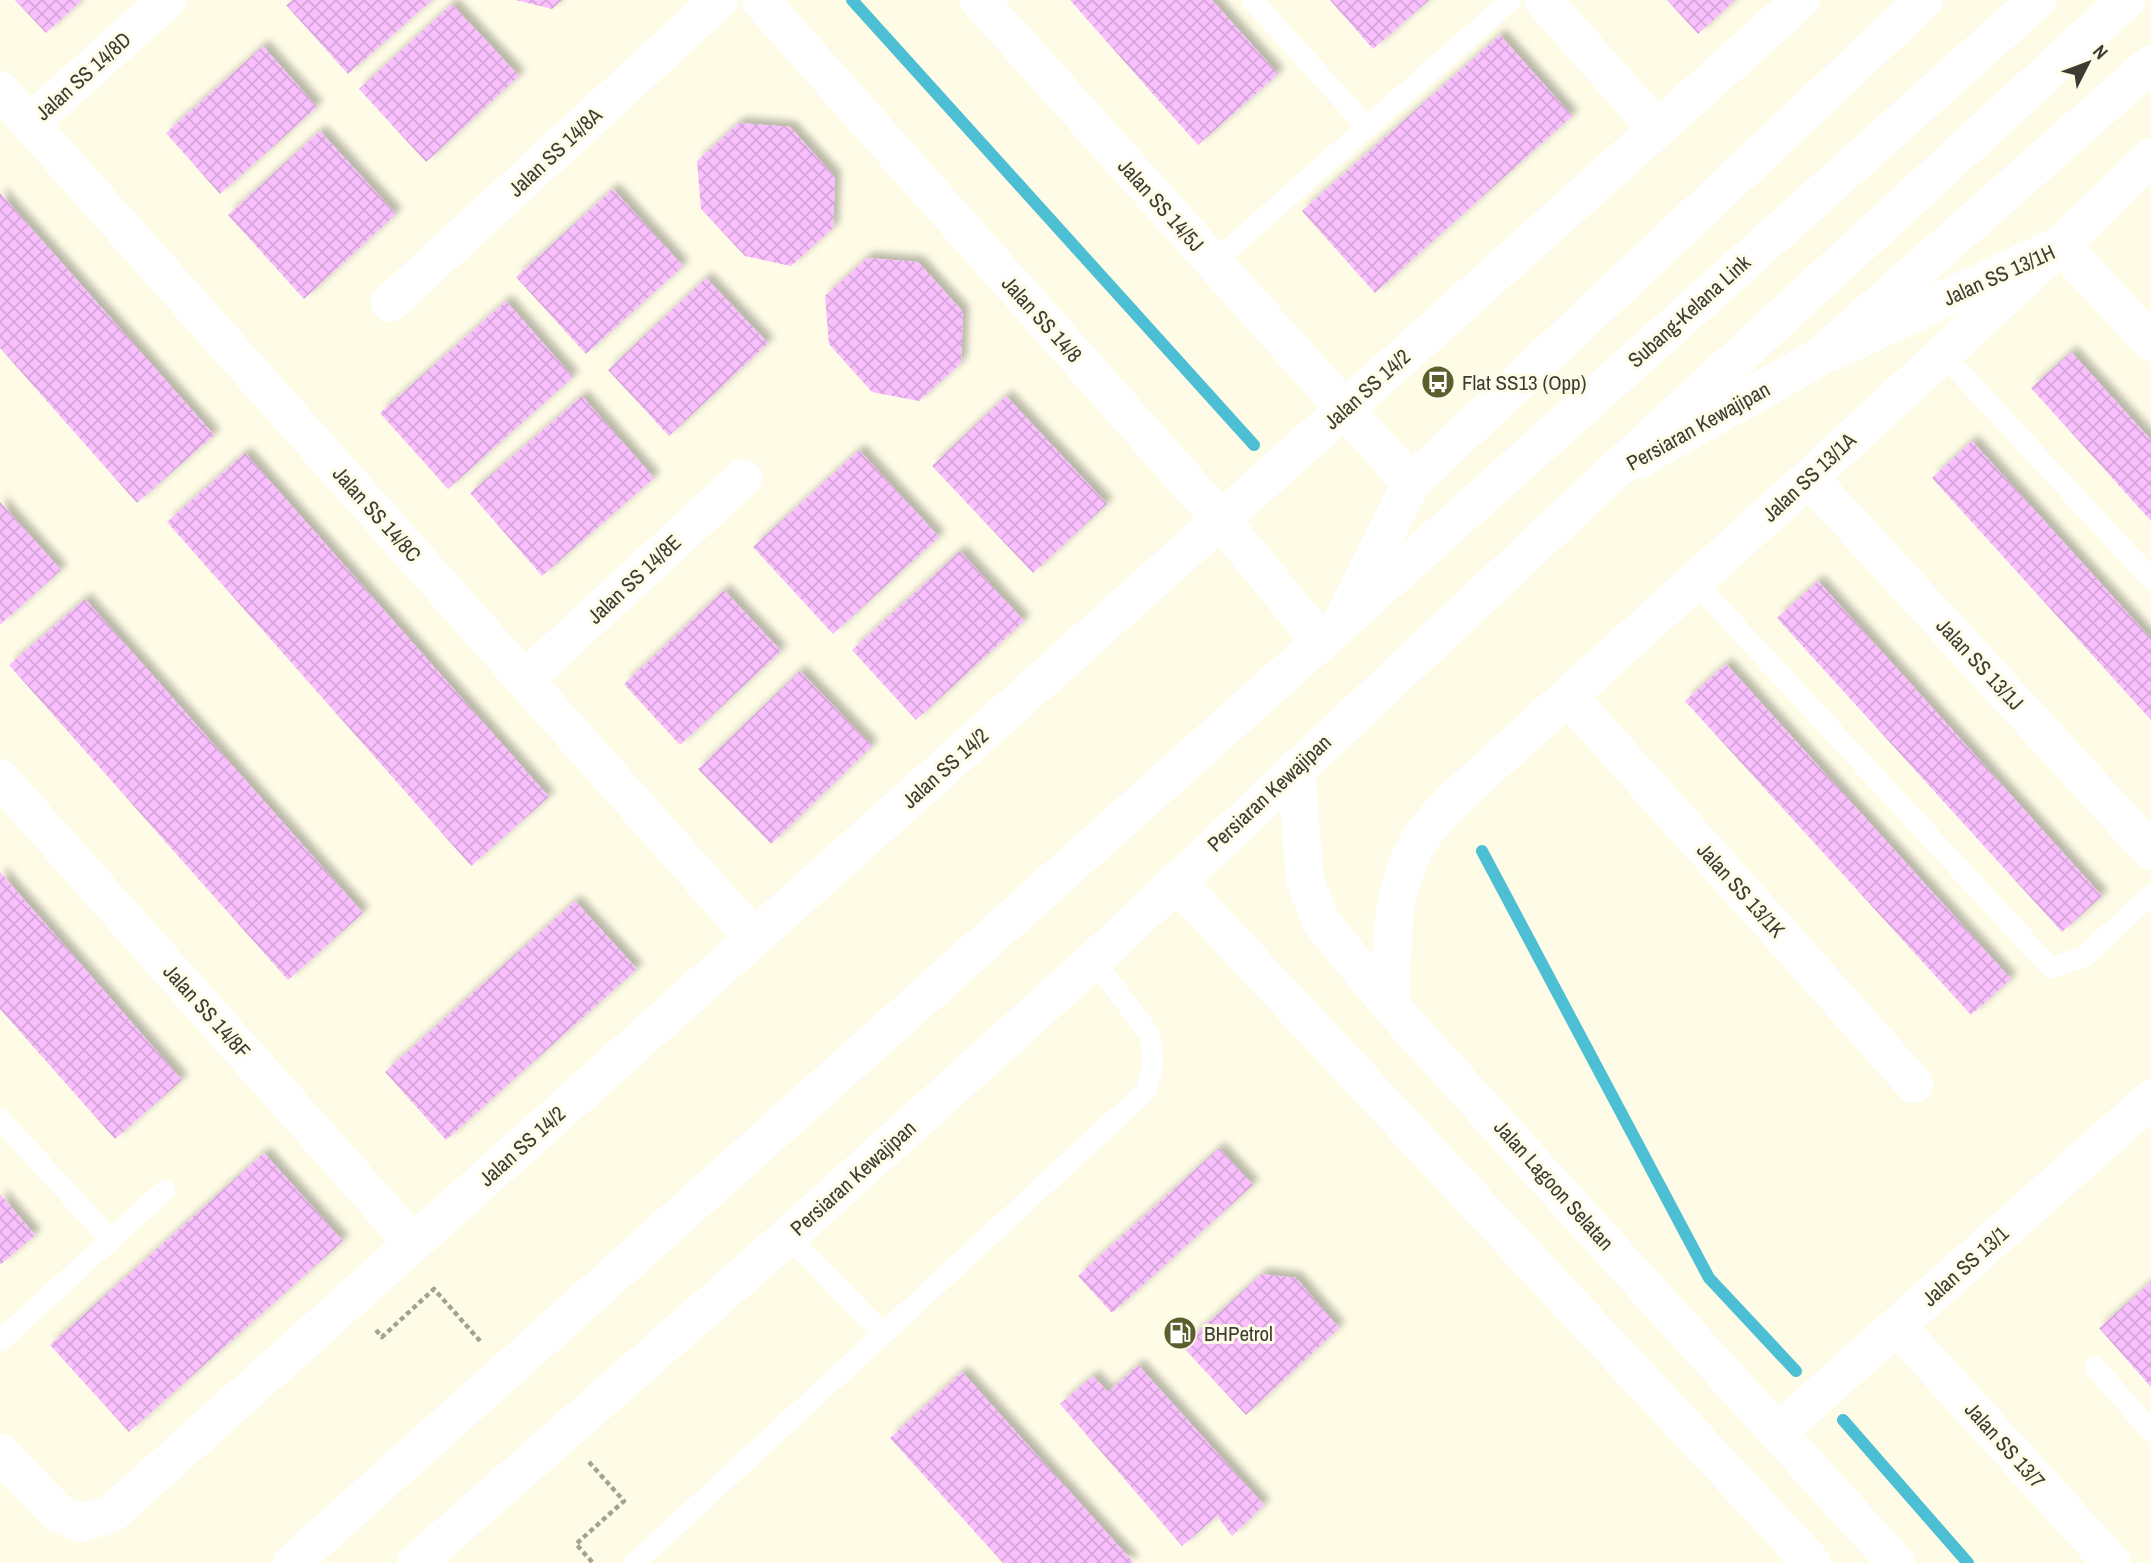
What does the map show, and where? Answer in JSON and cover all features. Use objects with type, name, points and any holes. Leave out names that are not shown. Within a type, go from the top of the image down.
[{"type":"street","name":"Jalan SS 14/8D","points":[[30,123],[167,0]]},
{"type":"street","name":"Jalan SS 14/8A","points":[[390,303],[719,0]]},
{"type":"street","name":"Jalan SS 14/8","points":[[760,0],[1221,520],[1331,632]]},
{"type":"street","name":"Jalan SS 14/5J","points":[[979,0],[1412,483]]},
{"type":"street","points":[[1543,0],[1657,129]]},
{"type":"street","name":"Jalan SS 14/2","points":[[0,1453],[57,1512],[80,1523],[111,1514],[1801,0]]},
{"type":"street","points":[[292,1563],[1331,632],[1412,483],[1924,0]]},
{"type":"street","name":"Subang-Kelana Link","points":[[1331,632],[2037,0]]},
{"type":"street","points":[[1608,477],[2126,0]]},
{"type":"street","name":"Persiaran Kewajipan","points":[[416,1563],[788,1236],[1094,960],[1608,477],[1818,358],[2151,64]]},
{"type":"street","name":"Jalan SS 14/8C","points":[[0,90],[754,938]]},
{"type":"street","name":"Jalan SS 13/1A","points":[[1391,1007],[1394,905],[1404,868],[1426,830],[1462,793],[2061,245],[2151,157]]},
{"type":"street","name":"Jalan SS 13/1H","points":[[1818,358],[2061,245],[2151,342]]},
{"type":"street","name":"Jalan SS 14/8E","points":[[524,680],[743,478]]},
{"type":"street","name":"Jalan SS 13/1J","points":[[1809,478],[2151,851]]},
{"type":"street","name":"Jalan SS 13/1K","points":[[1568,696],[1914,1084]]},
{"type":"street","name":"Jalan Lagoon Selatan","points":[[1296,768],[1305,880],[1321,922],[1391,1007],[1779,1431],[1896,1563]]},
{"type":"street","name":"Jalan SS 14/8F","points":[[0,778],[413,1243]]},
{"type":"street","points":[[1176,881],[1812,1563]]},
{"type":"street","name":"Jalan SS 13/1","points":[[1779,1431],[2151,1099]]},
{"type":"street","name":"Jalan SS 13/7","points":[[1898,1326],[2112,1563]]},
{"type":"lane","points":[[1252,0],[1367,127]]},
{"type":"lane","points":[[1213,263],[1511,0]]},
{"type":"lane","points":[[1941,352],[2151,579]]},
{"type":"lane","points":[[1695,582],[2051,968],[2085,956],[2151,895]]},
{"type":"lane","points":[[635,1563],[1146,1091],[1153,1065],[1150,1035],[1094,960]]},
{"type":"lane","points":[[0,1119],[111,1240]]},
{"type":"lane","points":[[0,1341],[165,1190]]},
{"type":"lane","points":[[788,1236],[883,1334]]},
{"type":"lane","points":[[2095,1367],[2151,1431]]},
{"type":"path","points":[[593,1563],[576,1544],[624,1501]]},
{"type":"building","points":[[15,0],[82,0],[46,33]]},
{"type":"building","points":[[293,0],[432,0],[348,74],[286,5]]},
{"type":"building","points":[[516,0],[562,0],[552,9]]},
{"type":"building","points":[[1070,0],[1212,0],[1278,74],[1198,145]]},
{"type":"building","points":[[1330,0],[1429,0],[1373,49]]},
{"type":"building","points":[[1667,0],[1735,0],[1698,34]]},
{"type":"building","points":[[452,4],[519,76],[426,162],[359,89]]},
{"type":"building","points":[[1500,35],[1572,116],[1375,293],[1302,211]]},
{"type":"building","points":[[263,46],[317,107],[220,194],[166,133]]},
{"type":"building","points":[[739,123],[790,127],[835,177],[833,228],[791,266],[745,256],[701,209],[697,161]]},
{"type":"building","points":[[320,131],[396,214],[304,299],[228,215]]},
{"type":"building","points":[[613,189],[683,266],[586,354],[516,277]]},
{"type":"building","points":[[0,193],[214,435],[137,503],[0,348]]},
{"type":"building","points":[[867,258],[918,262],[963,312],[961,363],[919,401],[872,392],[829,344],[825,296]]},
{"type":"building","points":[[706,278],[768,343],[669,436],[608,370]]},
{"type":"building","points":[[506,301],[573,377],[448,489],[380,413]]},
{"type":"building","points":[[2071,352],[2151,440],[2151,521],[2031,388]]},
{"type":"building","points":[[582,396],[654,478],[542,576],[470,493]]},
{"type":"building","points":[[1006,396],[1107,504],[1033,573],[932,466]]},
{"type":"building","points":[[1972,441],[2151,639],[2151,720],[1932,478]]},
{"type":"building","points":[[859,450],[939,537],[833,634],[753,547]]},
{"type":"building","points":[[245,453],[549,797],[471,866],[167,522]]},
{"type":"building","points":[[0,502],[61,570],[0,625]]},
{"type":"building","points":[[960,551],[1024,621],[916,720],[852,650]]},
{"type":"building","points":[[1818,581],[2102,896],[2062,932],[1777,618]]},
{"type":"building","points":[[724,590],[781,651],[680,745],[624,684]]},
{"type":"building","points":[[85,599],[363,913],[288,980],[9,665]]},
{"type":"building","points":[[1726,664],[2011,979],[1971,1015],[1685,701]]},
{"type":"building","points":[[800,671],[872,746],[771,844],[698,769]]},
{"type":"building","points":[[0,872],[182,1080],[115,1139],[0,1009]]},
{"type":"building","points":[[575,901],[637,969],[446,1140],[385,1072]]},
{"type":"building","points":[[1219,1148],[1253,1185],[1112,1313],[1078,1276]]},
{"type":"building","points":[[264,1153],[343,1241],[129,1432],[50,1345]]},
{"type":"building","points":[[0,1194],[35,1235],[0,1265]]},
{"type":"building","points":[[1262,1274],[1296,1278],[1339,1328],[1246,1415],[1182,1346]]},
{"type":"building","points":[[2151,1282],[2151,1387],[2099,1328]]},
{"type":"building","points":[[1138,1365],[1264,1505],[1232,1536],[1217,1516],[1182,1546],[1060,1404],[1093,1376],[1108,1392]]},
{"type":"building","points":[[962,1372],[1134,1563],[1003,1563],[890,1438]]},
{"type":"waterway","points":[[852,0],[1254,445]]},
{"type":"waterway","points":[[1482,851],[1709,1278],[1796,1371]]},
{"type":"waterway","points":[[1843,1420],[1968,1563]]},
{"type":"place","name":"Flat SS13 (Opp)","points":[[1438,382]]},
{"type":"place","name":"BHPetrol","points":[[1180,1333]]}]
